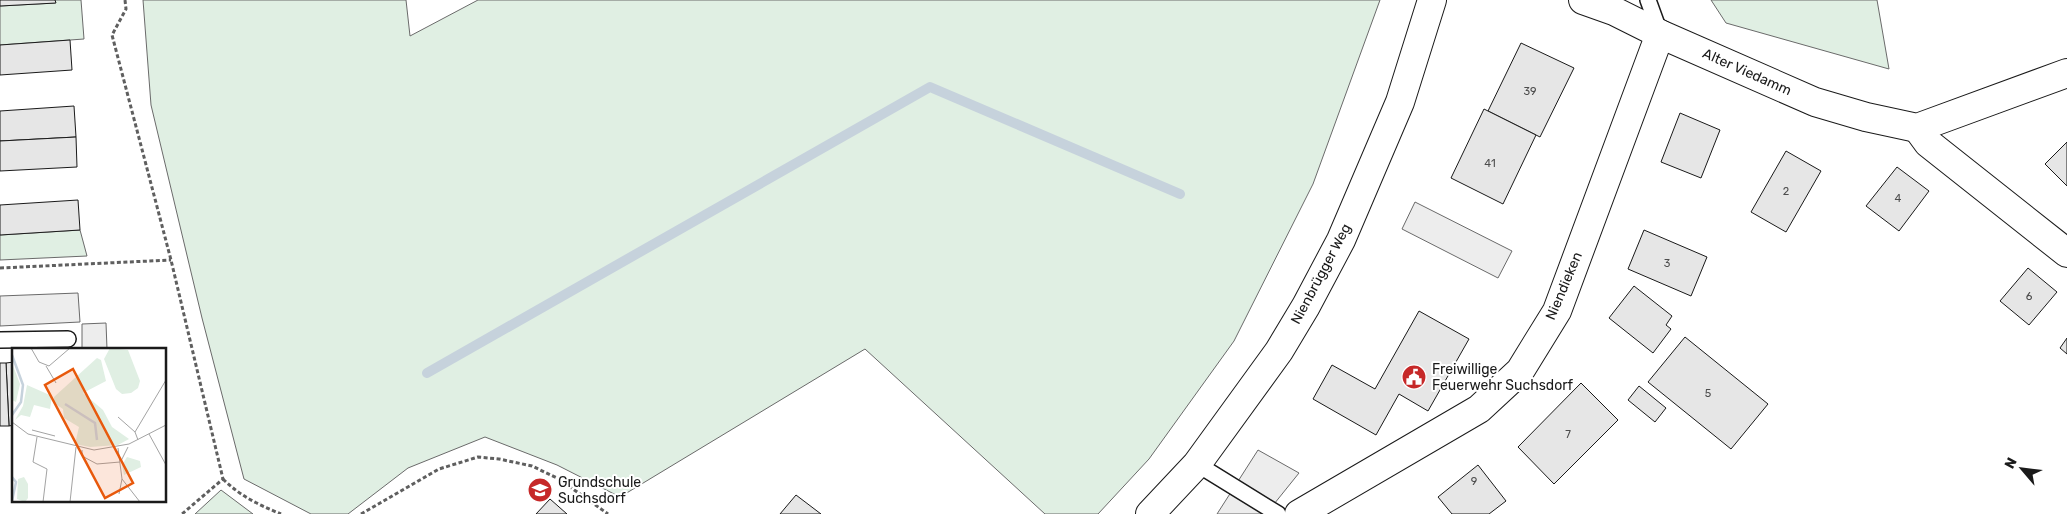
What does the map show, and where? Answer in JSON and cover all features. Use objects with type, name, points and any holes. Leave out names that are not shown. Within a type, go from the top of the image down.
[{"type":"street","name":"Nienbrügger Weg","points":[[1150,514],[1197,464],[1279,350],[1306,306],[1341,240],[1400,102],[1432,0]]},
{"type":"street","name":"Alter Viedamm","points":[[1584,0],[1614,11],[1660,34],[1815,102],[1866,117],[1917,128]]},
{"type":"street","name":"Niendieken","points":[[1299,514],[1479,408],[1520,371],[1557,311],[1660,34]]},
{"type":"street","points":[[2067,73],[1917,128],[1928,143],[2067,253]]},
{"type":"lane","points":[[1648,0],[1660,34]]},
{"type":"lane","points":[[0,340],[68,339]]},
{"type":"lane","points":[[1197,464],[1278,514]]},
{"type":"path","points":[[125,0],[126,9],[112,35],[171,260],[222,479],[255,504],[281,514]]},
{"type":"path","points":[[0,268],[171,260]]},
{"type":"path","points":[[361,514],[439,469],[478,457],[499,458],[532,466],[559,479],[608,514]]},
{"type":"path","points":[[182,514],[222,479]]},
{"type":"green space","points":[[55,0],[81,0],[84,39],[0,45],[0,6],[55,3]]},
{"type":"green space","points":[[143,0],[406,0],[410,36],[478,0],[1380,0],[1313,184],[1234,341],[1149,459],[1098,514],[1045,514],[865,349],[620,497],[557,465],[485,437],[408,468],[348,514],[311,514],[244,479],[202,318],[151,105]]},
{"type":"green space","points":[[1711,0],[1877,0],[1889,69],[1726,23]]},
{"type":"green space","points":[[80,230],[87,256],[0,260],[0,235]]},
{"type":"green space","points":[[221,490],[253,514],[195,514]]},
{"type":"shaded area","points":[[1415,202],[1512,251],[1498,278],[1402,229]]},
{"type":"shaded area","points":[[78,293],[80,322],[0,326],[0,296]]},
{"type":"shaded area","points":[[106,323],[107,348],[82,348],[82,324]]},
{"type":"shaded area","points":[[1258,450],[1299,473],[1266,514],[1217,514]]},
{"type":"building","points":[[0,0],[55,0],[56,3],[0,6]]},
{"type":"building","points":[[70,40],[72,70],[0,75],[0,45]]},
{"type":"building","points":[[1521,43],[1574,68],[1540,137],[1488,111]]},
{"type":"building","points":[[74,106],[76,137],[0,141],[0,111]]},
{"type":"building","points":[[1484,109],[1536,135],[1503,204],[1451,178]]},
{"type":"building","points":[[1680,113],[1720,130],[1701,178],[1661,162]]},
{"type":"building","points":[[76,137],[77,167],[0,171],[0,141]]},
{"type":"building","points":[[2067,142],[2067,186],[2045,164]]},
{"type":"building","points":[[1786,151],[1821,171],[1786,232],[1751,212]]},
{"type":"building","points":[[1897,167],[1929,191],[1899,231],[1866,206]]},
{"type":"building","points":[[78,200],[80,230],[0,235],[0,205]]},
{"type":"building","points":[[1644,230],[1707,257],[1691,296],[1628,269]]},
{"type":"building","points":[[2028,268],[2057,292],[2029,325],[2000,301]]},
{"type":"building","points":[[1634,286],[1672,316],[1666,325],[1671,329],[1653,353],[1609,318]]},
{"type":"building","name":"Freiwillige Feuerwehr Suchsdorf","points":[[1419,311],[1469,339],[1428,411],[1399,394],[1376,435],[1313,399],[1332,365],[1375,389]]},
{"type":"building","points":[[1685,337],[1768,404],[1731,449],[1648,382]]},
{"type":"building","points":[[2067,338],[2067,354],[2060,348]]},
{"type":"building","points":[[12,362],[12,425],[9,426],[6,363]]},
{"type":"building","points":[[0,363],[6,363],[9,426],[0,426]]},
{"type":"building","points":[[1581,383],[1618,420],[1554,484],[1518,447]]},
{"type":"building","points":[[1639,386],[1666,408],[1655,422],[1628,400]]},
{"type":"building","points":[[1478,465],[1506,501],[1489,514],[1452,514],[1438,497]]},
{"type":"building","points":[[796,495],[821,514],[780,514]]},
{"type":"building","points":[[550,499],[567,514],[536,514]]},
{"type":"waterway","points":[[427,373],[930,87],[1180,194]]},
{"type":"place","name":"Freiwillige Feuerwehr Suchsdorf","points":[[1414,377]]},
{"type":"place","name":"Grundschule Suchsdorf","points":[[540,490]]}]
